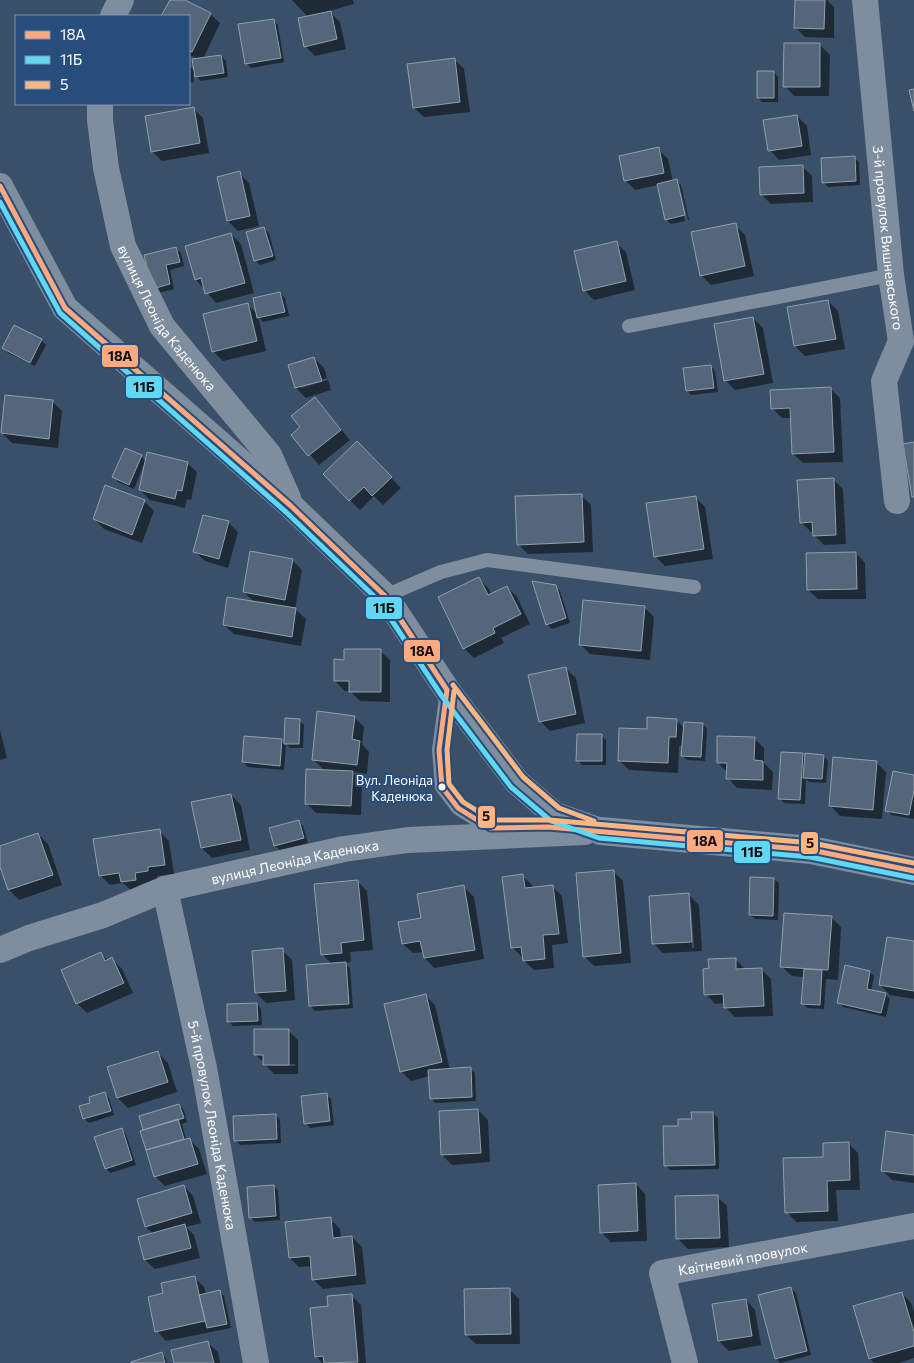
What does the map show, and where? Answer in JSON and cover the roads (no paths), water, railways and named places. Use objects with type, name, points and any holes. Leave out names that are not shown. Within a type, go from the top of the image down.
[{"type":"street","points":[[114,15],[121,0]]},
{"type":"street","name":"3-й провулок Вишневського","points":[[865,0],[891,275],[901,341],[884,381],[897,501]]},
{"type":"street","name":"вулиця Леоніда Каденюка","points":[[100,105],[106,168],[123,246],[162,326],[268,455],[291,506]]},
{"type":"street","name":"вулиця Леоніда Каденюка","points":[[0,186],[65,308],[291,506],[385,596],[447,690],[517,782],[556,815],[601,831]]},
{"type":"street","name":"вулиця Леоніда Каденюка","points":[[0,950],[29,938],[104,915],[165,889],[344,849],[427,839],[601,831],[811,850],[914,871]]},
{"type":"street","name":"5-й провулок Леоніда Каденюка","points":[[165,889],[204,1068],[256,1363]]},
{"type":"street","name":"Квітневий провулок","points":[[685,1363],[662,1273],[914,1226]]},
{"type":"lane","points":[[629,326],[891,275]]},
{"type":"lane","points":[[385,596],[441,572],[487,560],[694,587]]},
{"type":"lane","points":[[447,690],[440,750],[442,786],[458,808],[490,828],[548,827],[601,831]]},
{"type":"place","name":"Вул. Леоніда Каденюка","points":[[442,787]]}]
